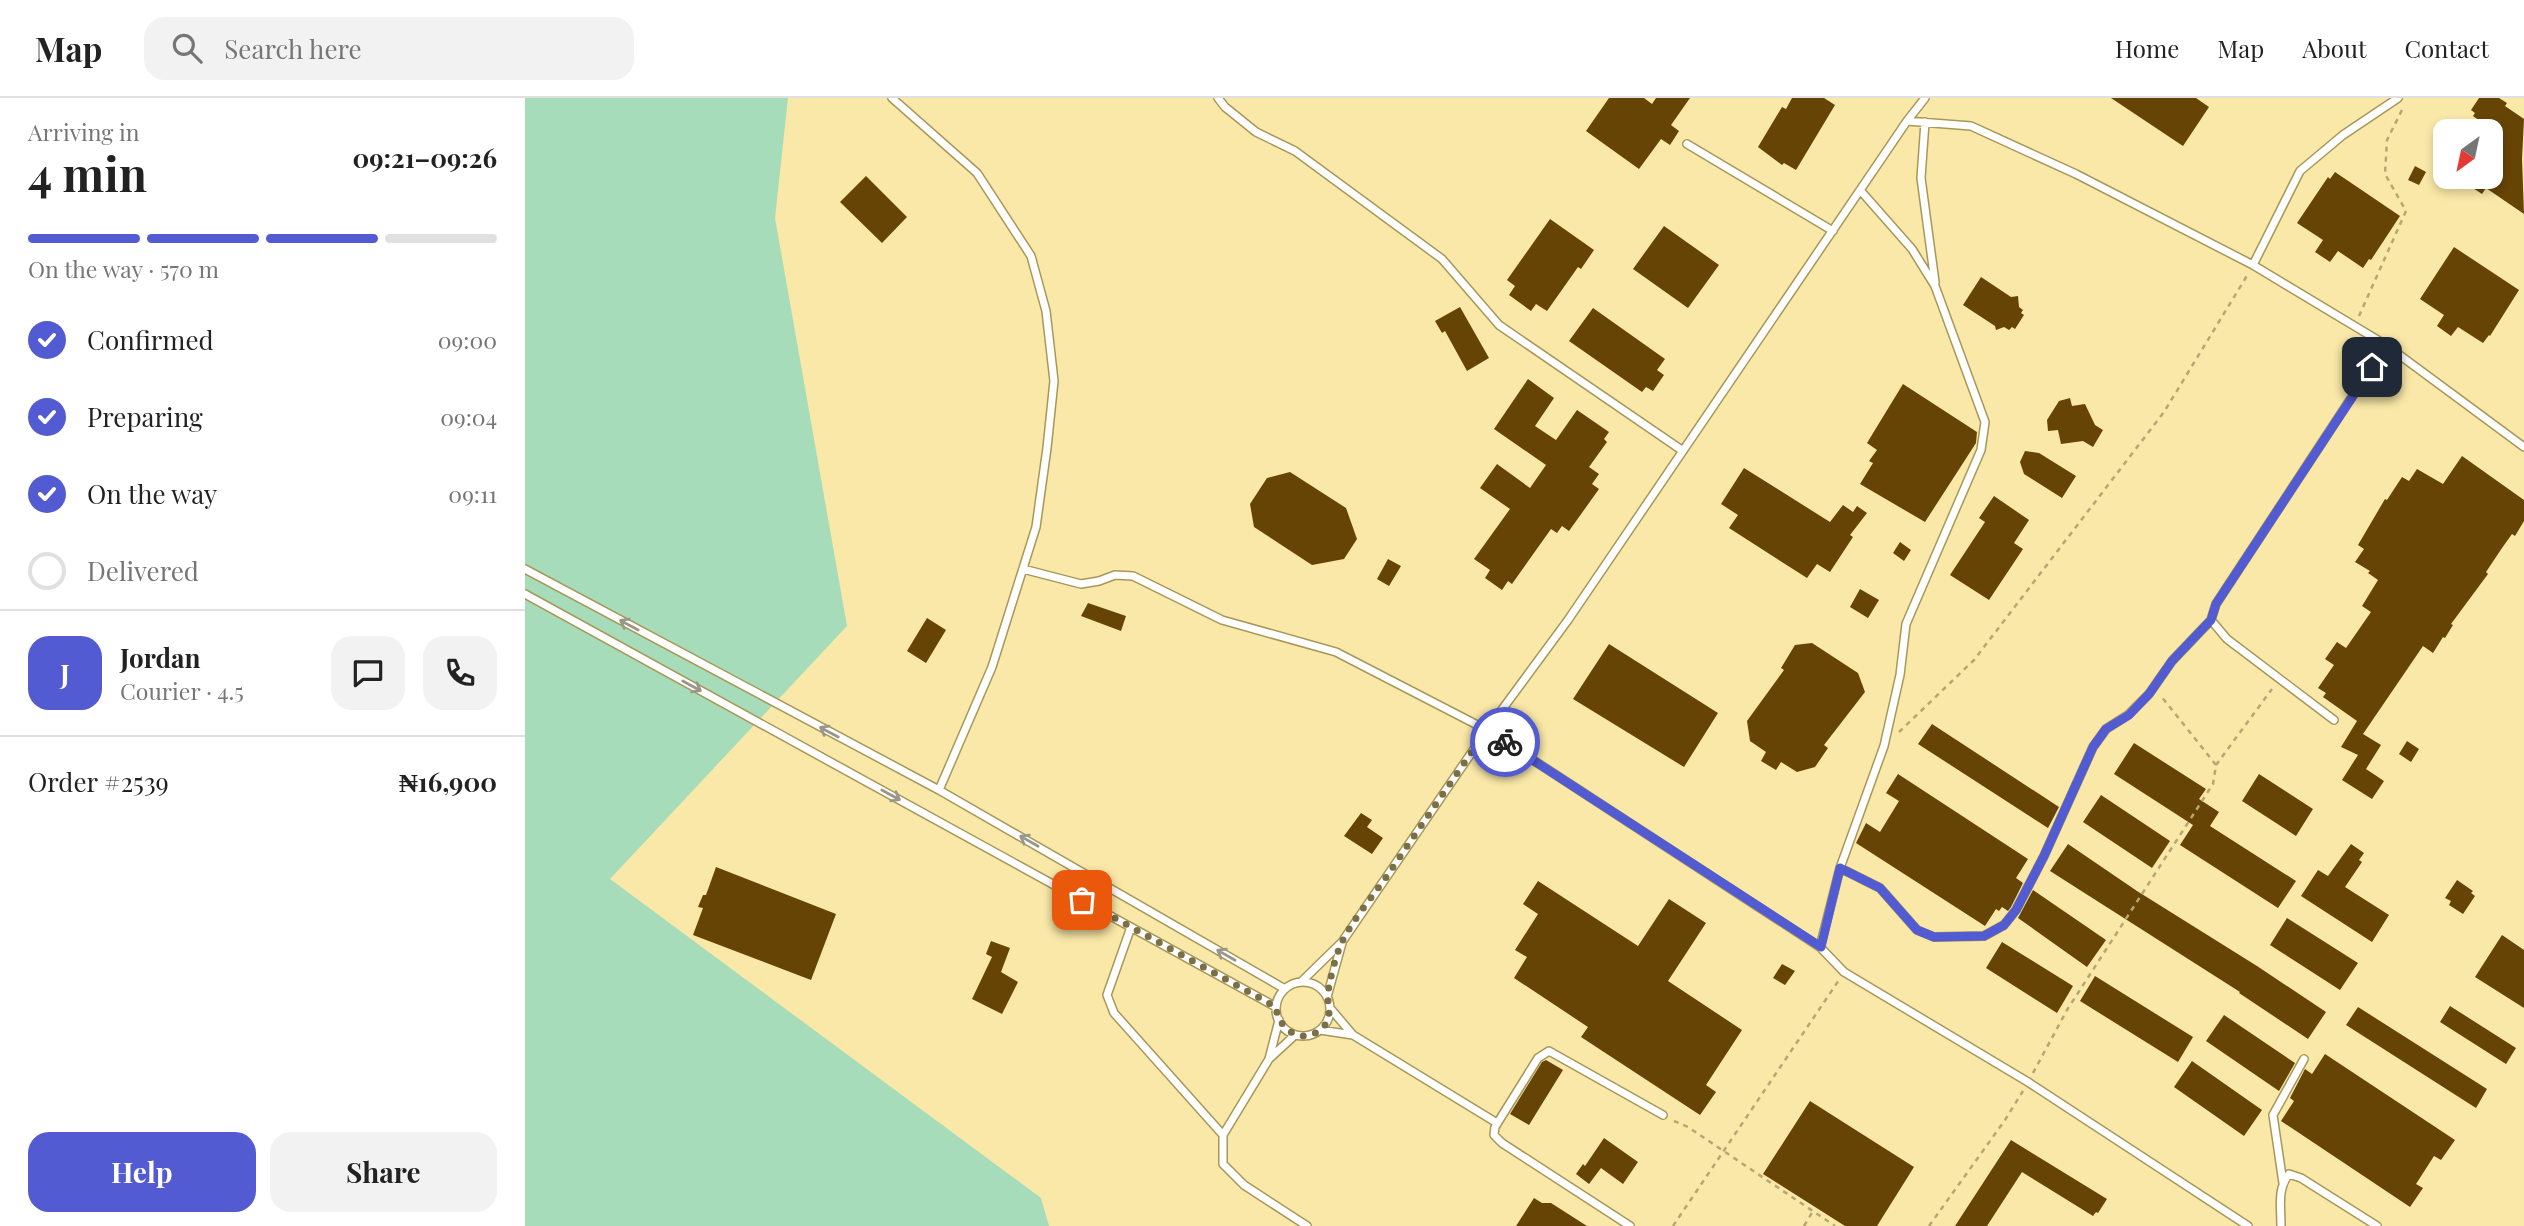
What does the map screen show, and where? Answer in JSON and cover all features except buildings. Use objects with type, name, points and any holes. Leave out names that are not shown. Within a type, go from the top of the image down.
[{"type":"lane","points":[[892,98],[977,173],[1031,256],[1043,300],[1054,381],[1048,449],[1036,527],[992,667],[939,790]]},
{"type":"lane","points":[[1218,98],[1256,132],[1296,152],[1442,259],[1499,325],[1683,452]]},
{"type":"lane","points":[[1330,1008],[1326,1024],[1320,1030],[1312,1035],[1295,1035],[1285,1029],[1279,1020],[1276,1007],[1277,1000],[1285,989],[1301,982],[1342,942],[1487,730],[1568,620],[1925,98]]},
{"type":"lane","points":[[2253,265],[2300,171],[2343,135],[2398,98]]},
{"type":"lane","points":[[1907,121],[1971,127],[2076,174],[2253,265],[2386,345],[2524,447]]},
{"type":"lane","points":[[1925,122],[1921,178],[1935,286]]},
{"type":"lane","points":[[1687,144],[1833,231]]},
{"type":"lane","points":[[1821,947],[1840,868],[1884,746],[1900,675],[1906,624],[1981,450],[1985,422],[1935,286],[1912,249],[1860,190]]},
{"type":"lane","points":[[1840,868],[1880,888],[1917,930],[1934,937],[1984,936],[2004,925],[2016,910],[2044,856],[2093,747],[2106,729],[2129,715],[2154,687],[2172,661],[2211,620],[2216,604],[2386,345]]},
{"type":"lane","points":[[525,569],[939,790],[1285,989]]},
{"type":"lane","points":[[1023,569],[1081,584],[1115,575],[1133,576],[1222,620],[1336,652],[1487,730],[1821,947],[1845,972],[2028,1082],[2248,1226]]},
{"type":"lane","points":[[525,594],[1276,1007]]},
{"type":"lane","points":[[2211,620],[2227,639],[2334,720]]},
{"type":"lane","points":[[1131,927],[1107,995],[1114,1013],[1223,1136]]},
{"type":"lane","points":[[1327,997],[1342,942]]},
{"type":"lane","points":[[1301,982],[1316,985],[1327,997],[1330,1008],[1353,1035],[1497,1123]]},
{"type":"lane","points":[[1269,1059],[1279,1020]]},
{"type":"lane","points":[[1320,1030],[1353,1035]]},
{"type":"lane","points":[[1295,1035],[1269,1059],[1223,1136],[1223,1164],[1244,1185],[1307,1226]]},
{"type":"lane","points":[[1630,1226],[1502,1143],[1494,1135],[1497,1123],[1538,1058],[1549,1051],[1663,1115]]},
{"type":"lane","points":[[2283,1182],[2273,1115],[2304,1059]]},
{"type":"lane","points":[[2281,1226],[2280,1191],[2289,1174],[2301,1178],[2377,1226]]},
{"type":"path","points":[[2354,326],[2406,211],[2385,174],[2387,140],[2403,108]]},
{"type":"path","points":[[1884,746],[1974,660],[2072,533],[2164,412],[2253,265]]},
{"type":"path","points":[[1929,1226],[2005,1120],[2067,1010],[2213,784],[2216,765],[2280,679]]},
{"type":"path","points":[[2154,687],[2216,765]]},
{"type":"path","points":[[1673,1226],[1845,972]]},
{"type":"path","points":[[1663,1115],[1688,1127],[1835,1226]]},
{"type":"path","points":[[1804,1226],[1813,1211]]},
{"type":"green space","points":[[525,98],[788,98],[775,218],[847,626],[610,879],[1041,1198],[1049,1226],[525,1226]]},
{"type":"way so far","points":[[1082,900],[1276,1007],[1279,1020],[1285,1029],[1295,1035],[1312,1035],[1326,1024],[1329,1016],[1330,1002],[1327,997],[1342,942],[1487,730],[1505,742]]},
{"type":"route","points":[[1505,742],[1821,947],[1840,868],[1880,888],[1917,930],[1934,937],[1984,936],[2004,925],[2016,910],[2044,856],[2093,747],[2106,729],[2129,715],[2149,694],[2172,661],[2211,620],[2216,604],[2372,367]]}]
